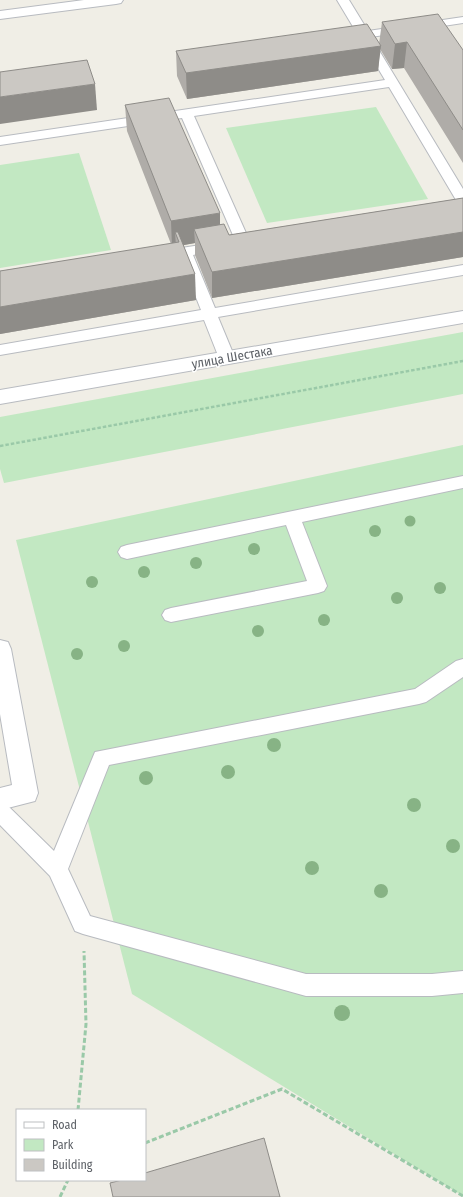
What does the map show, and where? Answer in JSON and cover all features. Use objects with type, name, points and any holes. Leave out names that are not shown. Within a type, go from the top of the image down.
[{"type":"street","points":[[0,15],[116,0]]},
{"type":"street","name":"улица Шестака","points":[[0,397],[463,317]]},
{"type":"street","points":[[0,649],[26,793],[0,799]]},
{"type":"lane","points":[[343,0],[463,200]]},
{"type":"lane","points":[[364,35],[463,20]]},
{"type":"lane","points":[[438,23],[446,35]]},
{"type":"lane","points":[[0,142],[393,82]]},
{"type":"lane","points":[[187,114],[243,242]]},
{"type":"lane","points":[[447,206],[463,204]]},
{"type":"lane","points":[[146,258],[258,239]]},
{"type":"lane","points":[[185,251],[227,358]]},
{"type":"lane","points":[[0,350],[463,270]]},
{"type":"lane","points":[[127,552],[463,482]]},
{"type":"lane","points":[[171,615],[318,586],[291,517]]},
{"type":"lane","points":[[57,868],[102,758],[419,696],[463,666]]},
{"type":"lane","points":[[0,811],[57,868],[83,924],[306,986],[432,985],[463,982]]},
{"type":"path","points":[[0,446],[463,361]]},
{"type":"path","points":[[78,1109],[86,1024],[83,924]]},
{"type":"path","points":[[146,1143],[282,1089],[463,1196]]},
{"type":"path","points":[[60,1197],[68,1181]]},
{"type":"green space","points":[[376,107],[428,199],[267,223],[226,128]]},
{"type":"green space","points":[[79,153],[111,250],[0,268],[0,165]]},
{"type":"green space","points":[[463,332],[463,394],[4,483],[0,469],[0,417]]},
{"type":"green space","points":[[463,445],[463,1196],[132,994],[16,540]]},
{"type":"building","points":[[438,14],[463,50],[463,130],[407,42],[395,44],[382,22]]},
{"type":"building","points":[[367,24],[381,46],[186,73],[176,51]]},
{"type":"building","points":[[87,60],[95,84],[0,97],[0,72]]},
{"type":"building","points":[[169,98],[220,213],[171,221],[125,105]]},
{"type":"building","points":[[463,198],[463,232],[212,272],[194,229],[224,224],[229,235]]},
{"type":"building","points":[[175,232],[178,232],[195,274],[0,307],[0,271],[179,242]]},
{"type":"building","points":[[264,1138],[280,1197],[113,1197],[110,1183],[118,1181],[146,1181],[146,1173]]}]
